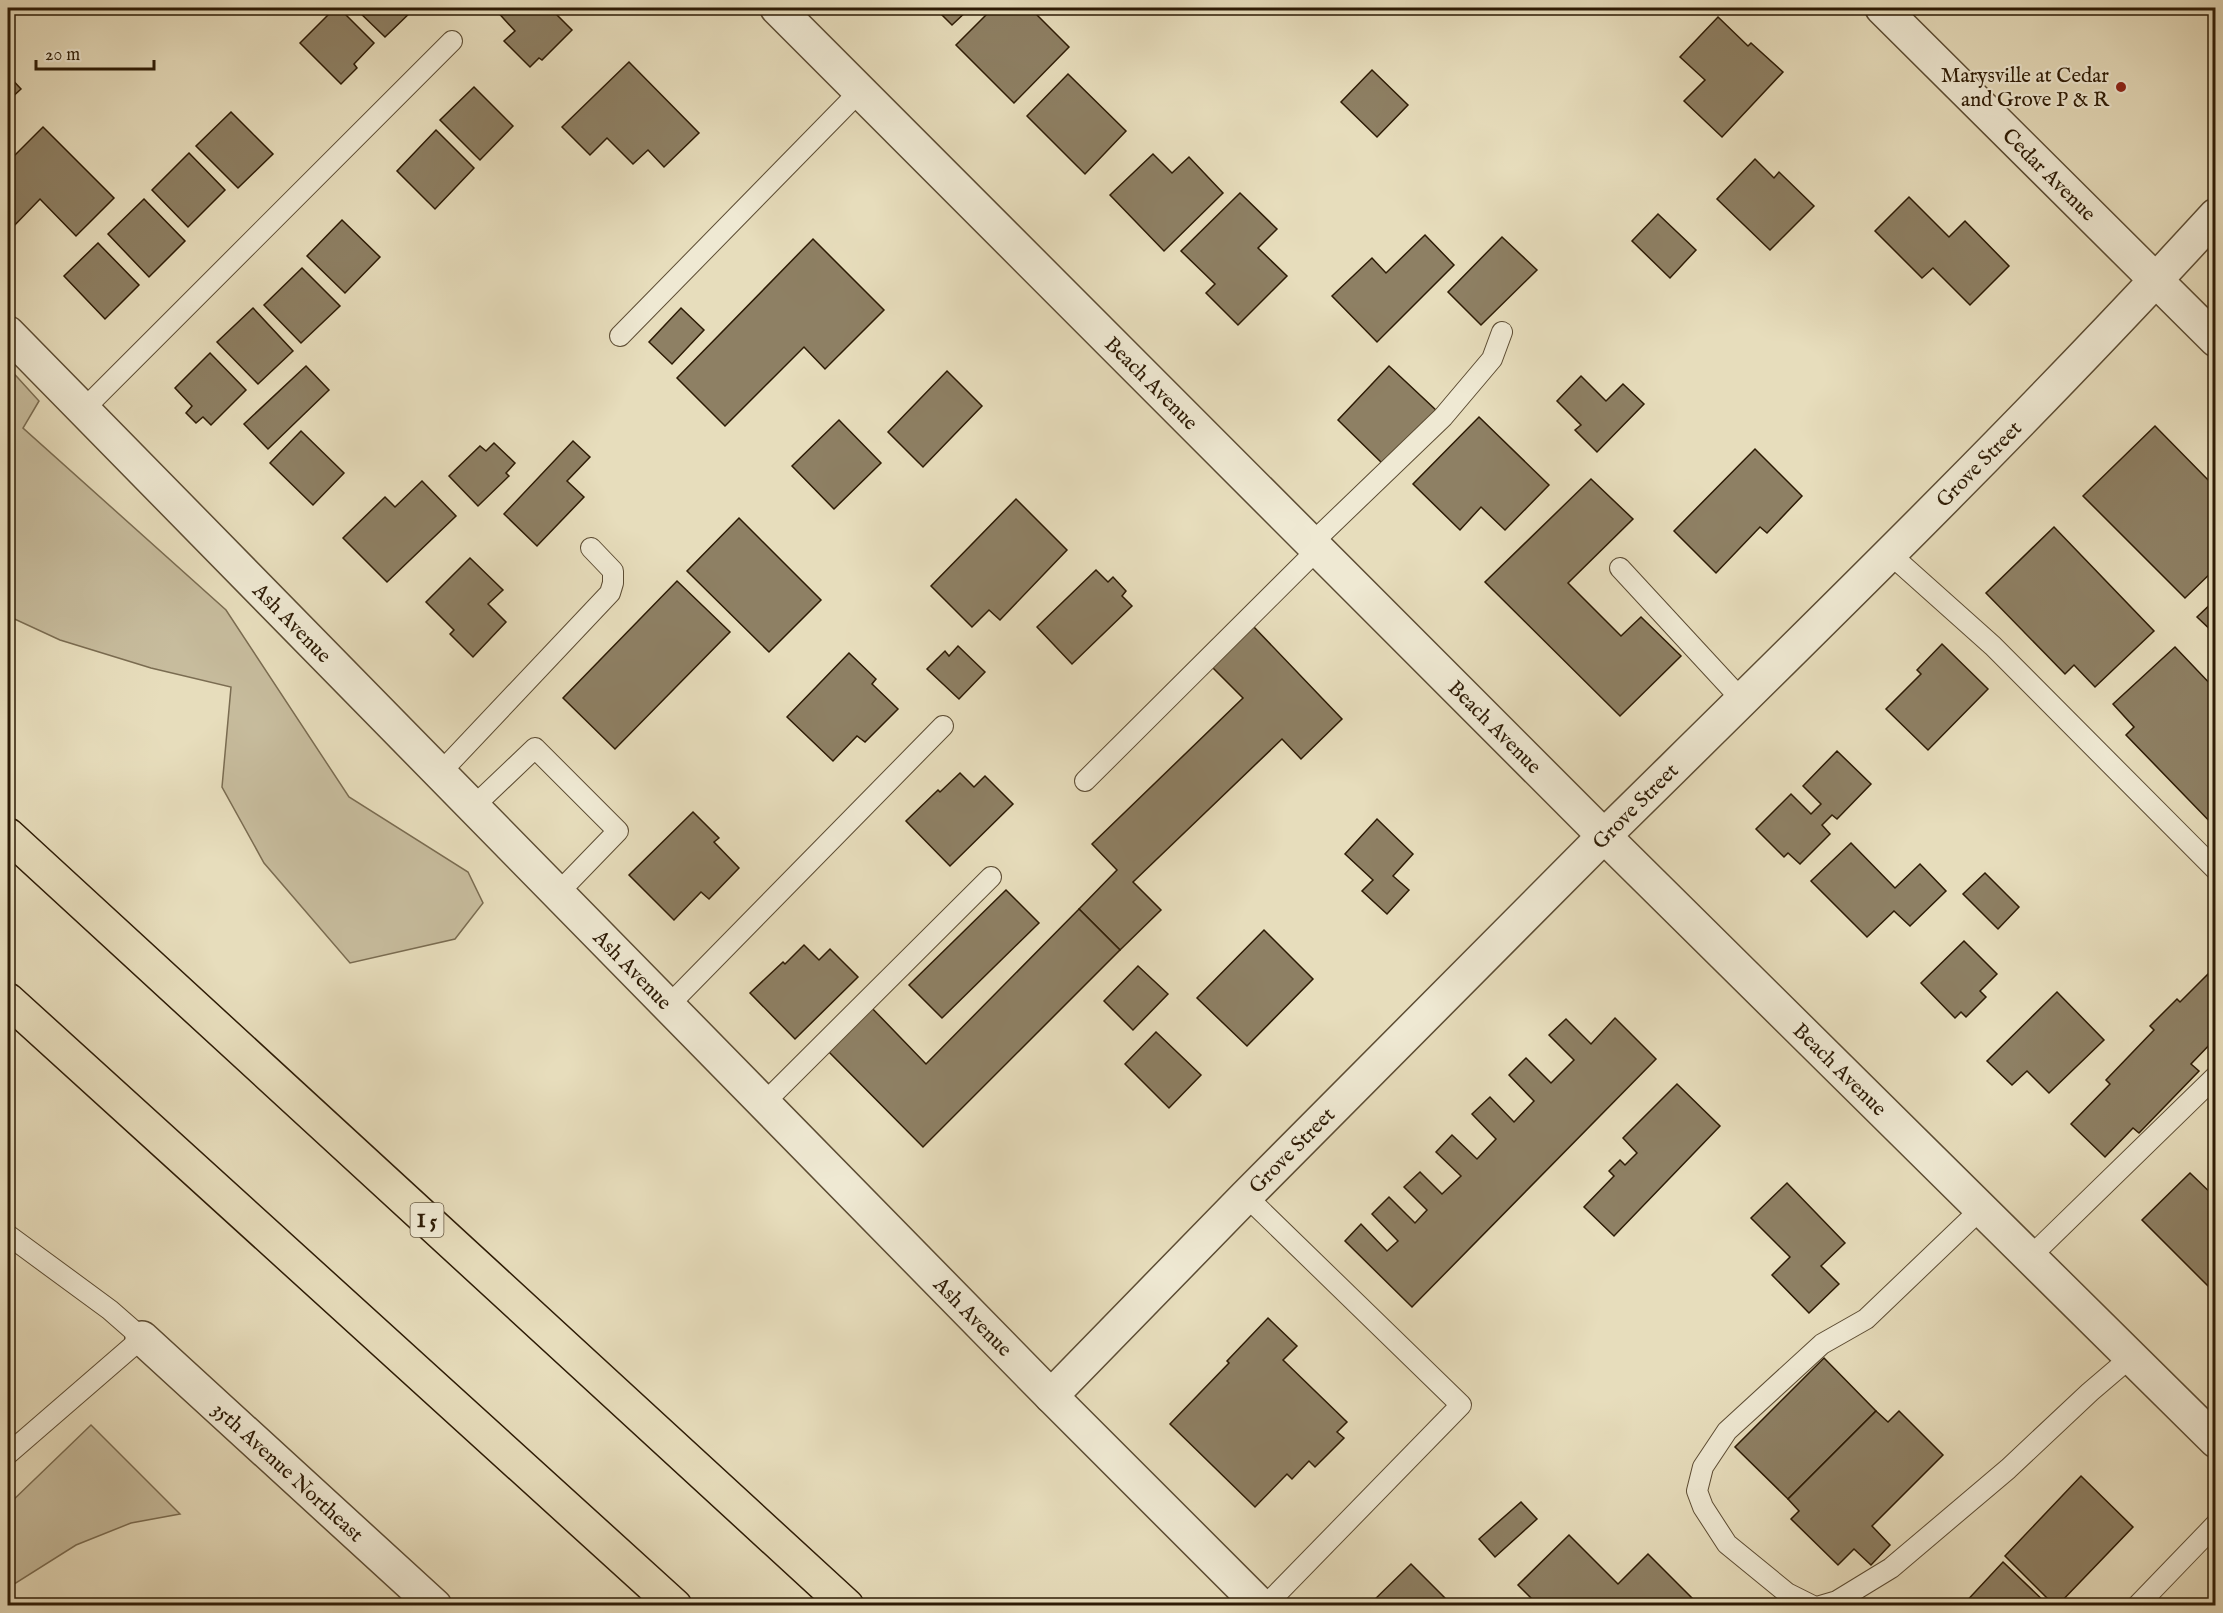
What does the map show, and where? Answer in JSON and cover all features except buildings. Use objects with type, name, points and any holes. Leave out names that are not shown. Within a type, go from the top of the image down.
[{"type":"highway","name":"I 5","points":[[8,835],[847,1605]]},
{"type":"highway","points":[[8,1000],[675,1605]]},
{"type":"street","name":"Beach Avenue","points":[[777,8],[1604,836],[2216,1441]]},
{"type":"street","name":"Cedar Avenue","points":[[1882,8],[2216,340]]},
{"type":"street","name":"Grove Street","points":[[1051,1396],[1604,836],[1890,554],[2156,280],[2216,214]]},
{"type":"street","name":"Ash Avenue","points":[[8,333],[1051,1396],[1263,1605]]},
{"type":"street","name":"35th Avenue Northeast","points":[[142,1338],[435,1605]]},
{"type":"lane","points":[[83,410],[452,41]]},
{"type":"lane","points":[[621,336],[860,91]]},
{"type":"lane","points":[[1085,780],[1443,417],[1492,359],[1502,332]]},
{"type":"lane","points":[[440,773],[610,593],[613,571],[591,549]]},
{"type":"lane","points":[[1890,554],[1993,646],[2216,870]]},
{"type":"lane","points":[[1620,568],[1742,700]]},
{"type":"lane","points":[[668,1006],[943,726]]},
{"type":"lane","points":[[473,807],[535,748],[618,831],[558,893]]},
{"type":"lane","points":[[764,1103],[991,877]]},
{"type":"lane","points":[[2030,1257],[2216,1076]]},
{"type":"lane","points":[[1246,1196],[1461,1405],[1263,1605]]},
{"type":"lane","points":[[1813,1605],[1787,1593],[1727,1544],[1703,1507],[1697,1491],[1703,1467],[1727,1431],[1822,1344],[1866,1319],[1981,1209]]},
{"type":"lane","points":[[8,1235],[110,1310],[142,1338],[8,1454]]},
{"type":"lane","points":[[1820,1605],[1837,1601],[1891,1568],[2008,1468],[2131,1357]]},
{"type":"lane","points":[[2137,1605],[2216,1524]]},
{"type":"shaded area","points":[[8,367],[39,401],[23,428],[226,610],[349,797],[468,872],[483,903],[455,939],[350,963],[264,863],[222,787],[231,687],[151,668],[60,640],[8,616]]},
{"type":"shaded area","points":[[91,1425],[180,1514],[131,1523],[76,1545],[8,1588],[8,1505]]},
{"type":"place","name":"Marysville at Cedar and Grove P & R","points":[[2121,87]]}]
